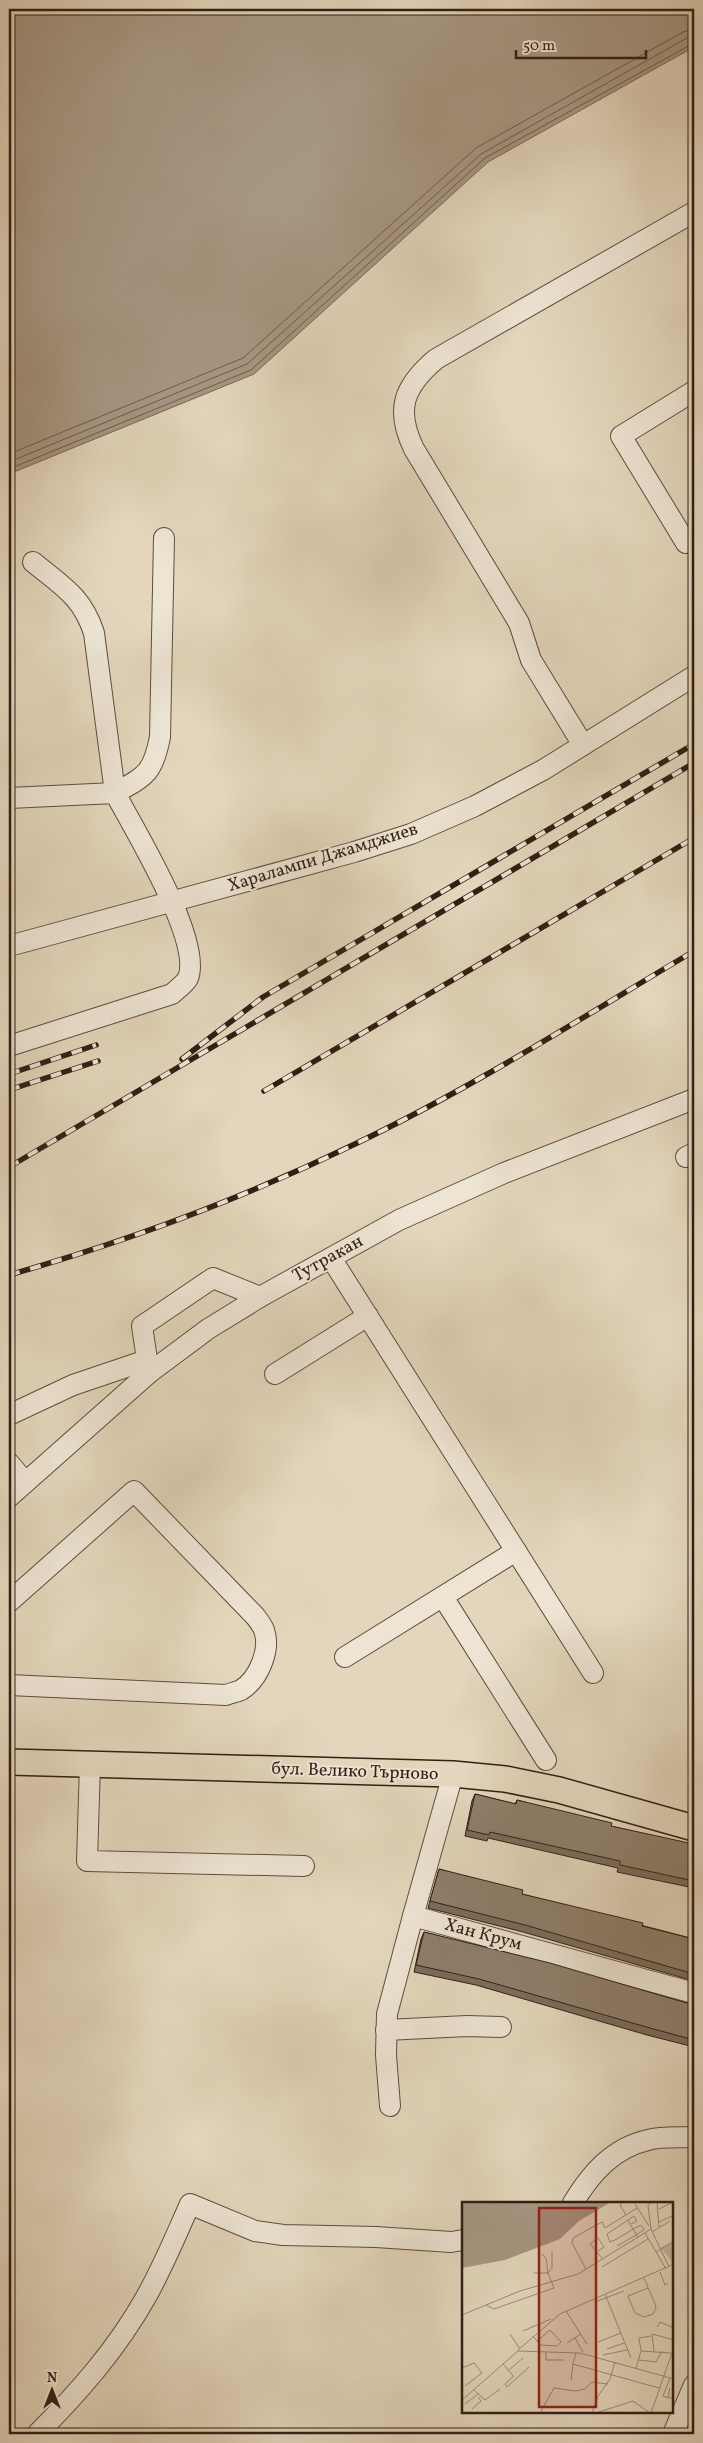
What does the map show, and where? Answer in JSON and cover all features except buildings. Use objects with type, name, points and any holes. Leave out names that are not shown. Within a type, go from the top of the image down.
[{"type":"main road","name":"бул. Велико Търново","points":[[9,1762],[453,1774],[505,1779],[559,1790],[694,1828]]},
{"type":"street","points":[[583,745],[530,660],[519,623],[405,431],[404,410],[408,389],[420,372],[436,360],[694,212]]},
{"type":"street","points":[[694,391],[621,436],[686,543],[694,538]]},
{"type":"street","points":[[9,798],[115,793],[144,777],[156,758],[160,737],[164,538]]},
{"type":"street","points":[[9,1046],[172,994],[188,979],[191,958],[172,902],[115,793],[94,633],[88,614],[78,600],[33,562]]},
{"type":"street","name":"Харалампи Джамджиев","points":[[9,946],[354,852],[411,834],[475,806],[543,770],[694,676]]},
{"type":"street","name":"Тутракан","points":[[9,1497],[148,1367],[260,1296],[399,1220],[504,1173],[694,1099]]},
{"type":"street","points":[[331,1258],[593,1673]]},
{"type":"street","points":[[9,1415],[73,1385],[148,1367],[142,1326],[213,1278],[260,1296]]},
{"type":"street","points":[[275,1374],[368,1316]]},
{"type":"street","points":[[9,1463],[25,1482]]},
{"type":"street","points":[[9,1602],[134,1491],[255,1616],[264,1630],[265,1647],[261,1666],[252,1680],[242,1689],[226,1695],[9,1685]]},
{"type":"street","points":[[345,1657],[516,1551]]},
{"type":"street","points":[[443,1596],[546,1760]]},
{"type":"street","points":[[90,1764],[87,1862],[304,1866]]},
{"type":"street","points":[[390,2106],[386,2030],[387,2014],[453,1774]]},
{"type":"street","name":"Хан Крум","points":[[413,1916],[694,1994]]},
{"type":"street","points":[[386,2030],[467,2026],[501,2028]]},
{"type":"street","points":[[574,2202],[585,2183],[603,2163],[625,2148],[649,2139],[694,2137]]},
{"type":"street","points":[[37,2434],[64,2408],[125,2330],[146,2298],[166,2260],[190,2204],[255,2231],[274,2234],[451,2242],[462,2240]]},
{"type":"street","points":[[673,2434],[694,2385]]},
{"type":"water","points":[[9,9],[694,9],[694,47],[488,162],[254,374],[9,474]]},
{"type":"railway","points":[[182,1059],[263,997],[694,744]]},
{"type":"railway","points":[[9,1167],[694,763]]},
{"type":"railway","points":[[264,1091],[694,838]]},
{"type":"railway","points":[[9,1275],[142,1233],[228,1200],[313,1164],[442,1100],[694,951]]},
{"type":"railway","points":[[9,1074],[96,1045]]},
{"type":"railway","points":[[9,1090],[98,1061]]}]
